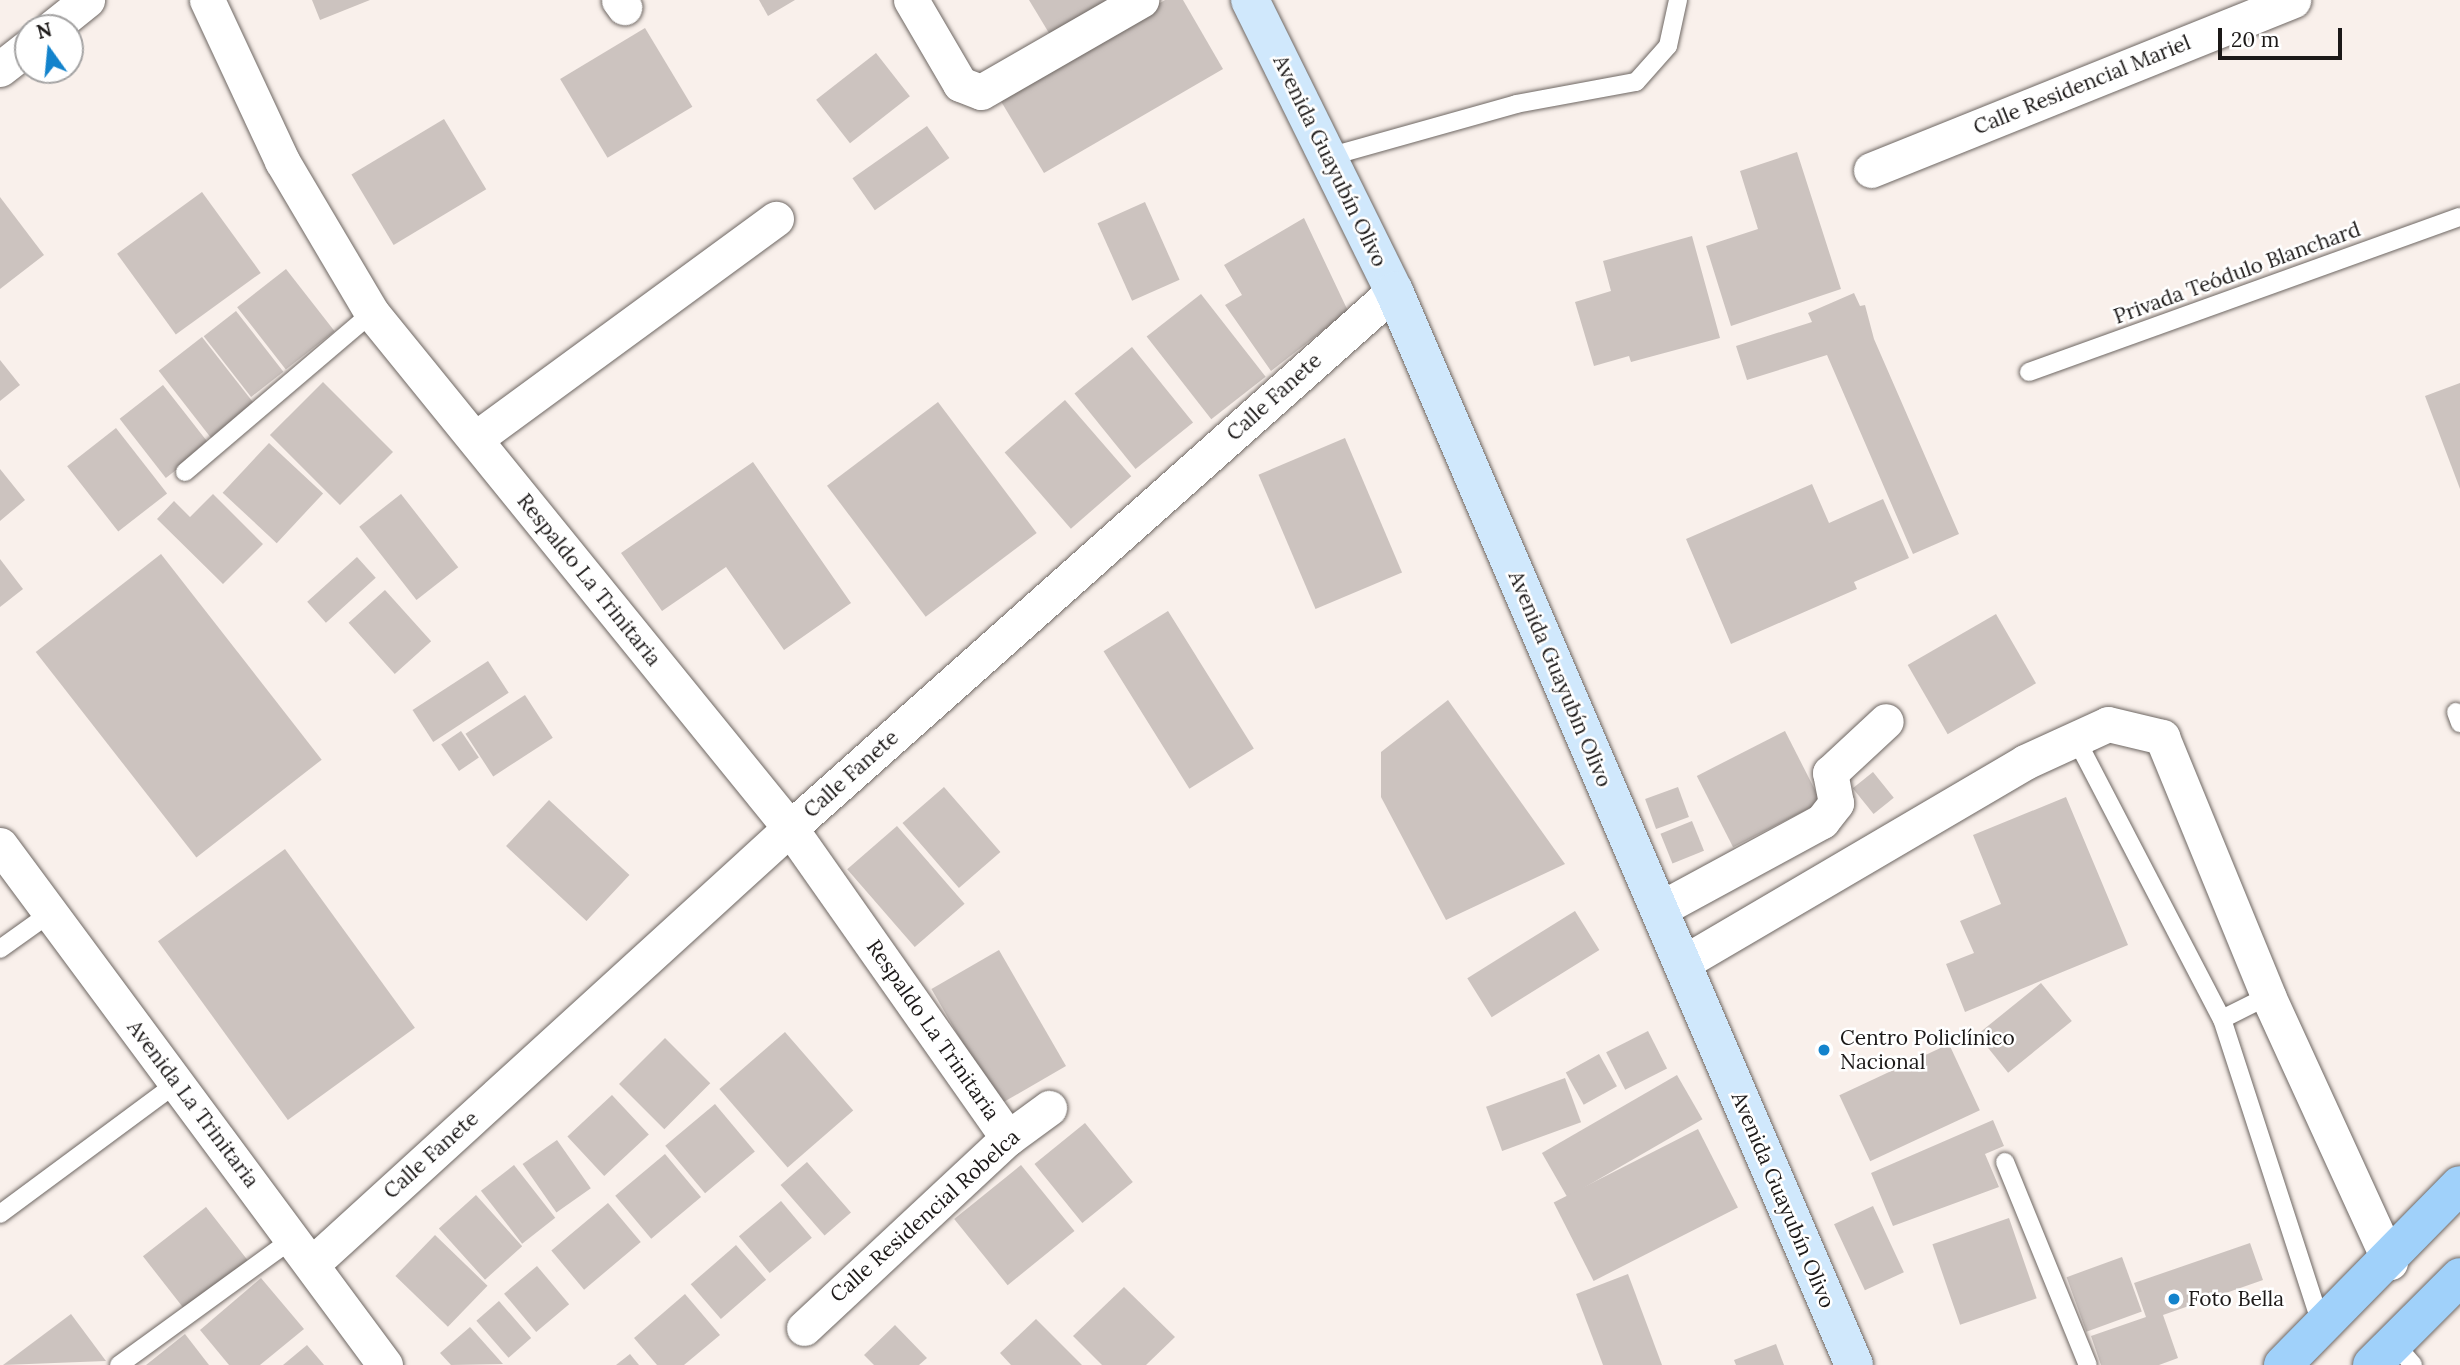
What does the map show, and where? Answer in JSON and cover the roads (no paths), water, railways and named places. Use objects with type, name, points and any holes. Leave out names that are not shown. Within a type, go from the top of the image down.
[{"type":"main road","name":"Avenida Guayubín Olivo","points":[[1250,0],[1394,291],[1854,1365]]},
{"type":"main road","points":[[2283,1365],[2390,1262],[2460,1185]]},
{"type":"main road","points":[[2393,1358],[2455,1292]]},
{"type":"street","points":[[70,14],[87,0]]},
{"type":"street","name":"Respaldo La Trinitaria","points":[[207,0],[282,161],[372,313],[790,828],[1008,1138]]},
{"type":"street","points":[[911,0],[960,84],[981,92],[1141,0]]},
{"type":"street","name":"Calle Residencial Mariel","points":[[1871,170],[2293,0]]},
{"type":"street","points":[[0,69],[14,58]]},
{"type":"street","points":[[475,439],[776,219]]},
{"type":"street","name":"Calle Fanete","points":[[303,1251],[790,828],[1394,291]]},
{"type":"street","points":[[1658,910],[1822,821],[1836,803],[1830,773],[1886,720]]},
{"type":"street","points":[[1681,964],[2025,762],[2108,724],[2162,737],[2268,996],[2390,1262]]},
{"type":"street","name":"Avenida La Trinitaria","points":[[0,845],[385,1365]]},
{"type":"street","name":"Calle Residencial Robelca","points":[[804,1328],[1008,1138],[1049,1108]]},
{"type":"lane","points":[[1328,158],[1516,104],[1636,82],[1668,46],[1678,0]]},
{"type":"lane","name":"Privada Teódulo Blanchard","points":[[2029,372],[2460,217]]},
{"type":"lane","points":[[185,472],[372,313]]},
{"type":"lane","points":[[2076,739],[2222,1019],[2322,1327]]},
{"type":"lane","points":[[0,949],[49,914]]},
{"type":"lane","points":[[2222,1019],[2268,996]]},
{"type":"lane","points":[[0,1214],[177,1083]]},
{"type":"lane","points":[[2005,1162],[2088,1365]]},
{"type":"lane","points":[[118,1365],[303,1251]]},
{"type":"place","name":"Centro Policlínico Nacional","points":[[1824,1050]]},
{"type":"place","name":"Foto Bella","points":[[2174,1299]]}]
